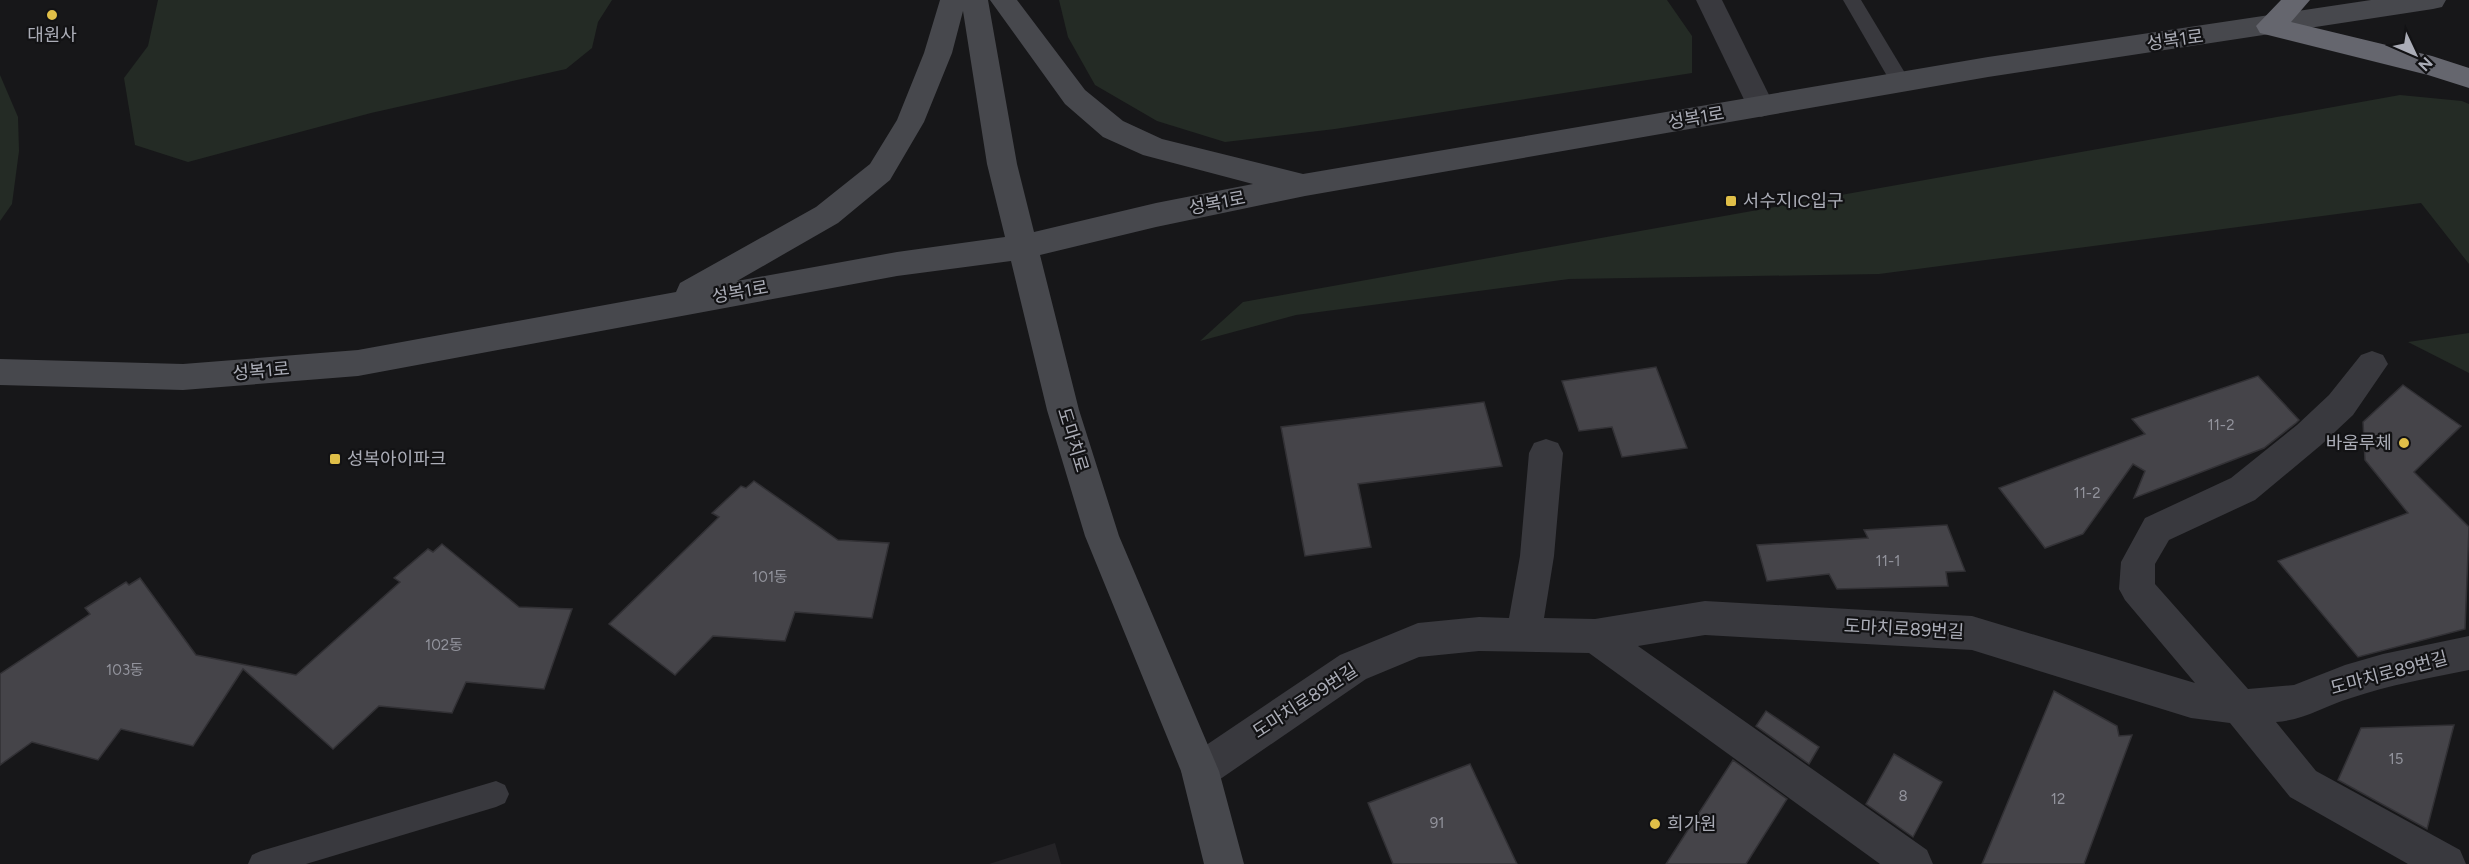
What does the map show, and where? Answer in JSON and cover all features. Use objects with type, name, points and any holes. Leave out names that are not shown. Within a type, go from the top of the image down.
[{"type":"highway","points":[[2270,26],[2296,0]]},
{"type":"highway","points":[[2270,26],[2432,66],[2469,78]]},
{"type":"street","points":[[670,304],[827,214],[880,172],[910,122],[938,53],[953,0]]},
{"type":"street","name":"도마치로","points":[[975,0],[1002,164],[1063,410],[1102,536],[1200,771],[1224,864]]},
{"type":"street","points":[[1003,0],[1075,97],[1113,129],[1153,147],[1197,160],[1305,185]]},
{"type":"street","points":[[1709,0],[1761,107]]},
{"type":"street","name":"성복1로","points":[[3,376],[183,377],[358,363],[897,264],[1023,247],[1156,215],[1305,185],[1988,67],[2433,0]]},
{"type":"street","points":[[2372,364],[2341,405],[2309,435],[2243,489],[2157,529],[2138,562],[2137,589],[2240,707],[2303,784],[2446,864]]},
{"type":"street","points":[[1524,634],[1537,556],[1546,453]]},
{"type":"street","name":"도마치로89번길","points":[[1200,771],[1353,667],[1418,640],[1479,633],[1595,636],[1705,618],[1972,633],[2191,700],[2240,707],[2295,703],[2345,682],[2383,671],[2469,653]]},
{"type":"street","points":[[1595,636],[1913,864]]},
{"type":"lane","points":[[1851,0],[1901,83]]},
{"type":"lane","points":[[261,864],[496,794]]},
{"type":"shaded area","points":[[158,0],[612,0],[598,22],[592,48],[566,69],[371,113],[188,162],[135,145],[124,78],[148,46]]},
{"type":"shaded area","points":[[1059,0],[1667,0],[1692,36],[1692,73],[1335,129],[1225,142],[1157,121],[1095,85],[1068,37]]},
{"type":"shaded area","points":[[0,75],[18,117],[19,151],[12,204],[0,221]]},
{"type":"shaded area","points":[[2400,95],[2462,101],[2469,104],[2469,264],[2421,203],[1879,274],[1569,279],[1296,315],[1200,341],[1243,302]]},
{"type":"shaded area","points":[[2469,333],[2469,373],[2408,342]]},
{"type":"shaded area","points":[[1055,843],[1061,864],[989,864]]},
{"type":"building","points":[[1656,367],[1687,448],[1622,457],[1612,427],[1579,431],[1562,381]]},
{"type":"building","points":[[2258,376],[2299,420],[2296,423],[2264,448],[2134,498],[2145,471],[2133,464],[2083,534],[2045,548],[1999,488],[2145,434],[2132,419]]},
{"type":"building","points":[[2403,385],[2461,426],[2414,472],[2469,527],[2465,629],[2358,657],[2278,561],[2408,513],[2365,460],[2363,422]]},
{"type":"building","points":[[1484,402],[1502,466],[1358,484],[1371,547],[1305,556],[1281,427]]},
{"type":"building","points":[[754,481],[838,540],[889,543],[872,618],[795,612],[785,641],[713,636],[675,675],[609,624],[719,517],[712,513],[741,486],[746,488]]},
{"type":"building","points":[[1947,525],[1965,571],[1946,572],[1948,586],[1837,589],[1829,574],[1767,581],[1757,545],[1868,538],[1864,530]]},
{"type":"building","points":[[442,544],[519,607],[572,609],[544,689],[466,682],[452,713],[379,706],[333,749],[243,669],[193,746],[121,729],[98,760],[32,742],[0,765],[0,674],[90,614],[85,608],[126,582],[129,585],[140,578],[196,655],[296,675],[400,582],[394,578],[428,549],[433,552]]},
{"type":"building","points":[[2054,691],[2117,726],[2119,736],[2132,735],[2084,864],[1982,864]]},
{"type":"building","points":[[1766,711],[1819,747],[1809,764],[1756,726]]},
{"type":"building","points":[[2454,725],[2427,829],[2338,780],[2361,728]]},
{"type":"building","points":[[1894,754],[1942,782],[1913,837],[1866,804]]},
{"type":"building","points":[[1733,760],[1787,799],[1746,864],[1666,864]]},
{"type":"building","points":[[1470,764],[1517,864],[1393,864],[1368,803]]},
{"type":"place","name":"대원사","points":[[52,15]]},
{"type":"place","name":"서수지IC입구","points":[[1731,201]]},
{"type":"place","name":"바움루체","points":[[2404,443]]},
{"type":"place","name":"성복아이파크","points":[[335,459]]},
{"type":"place","name":"희가원","points":[[1655,824]]}]
